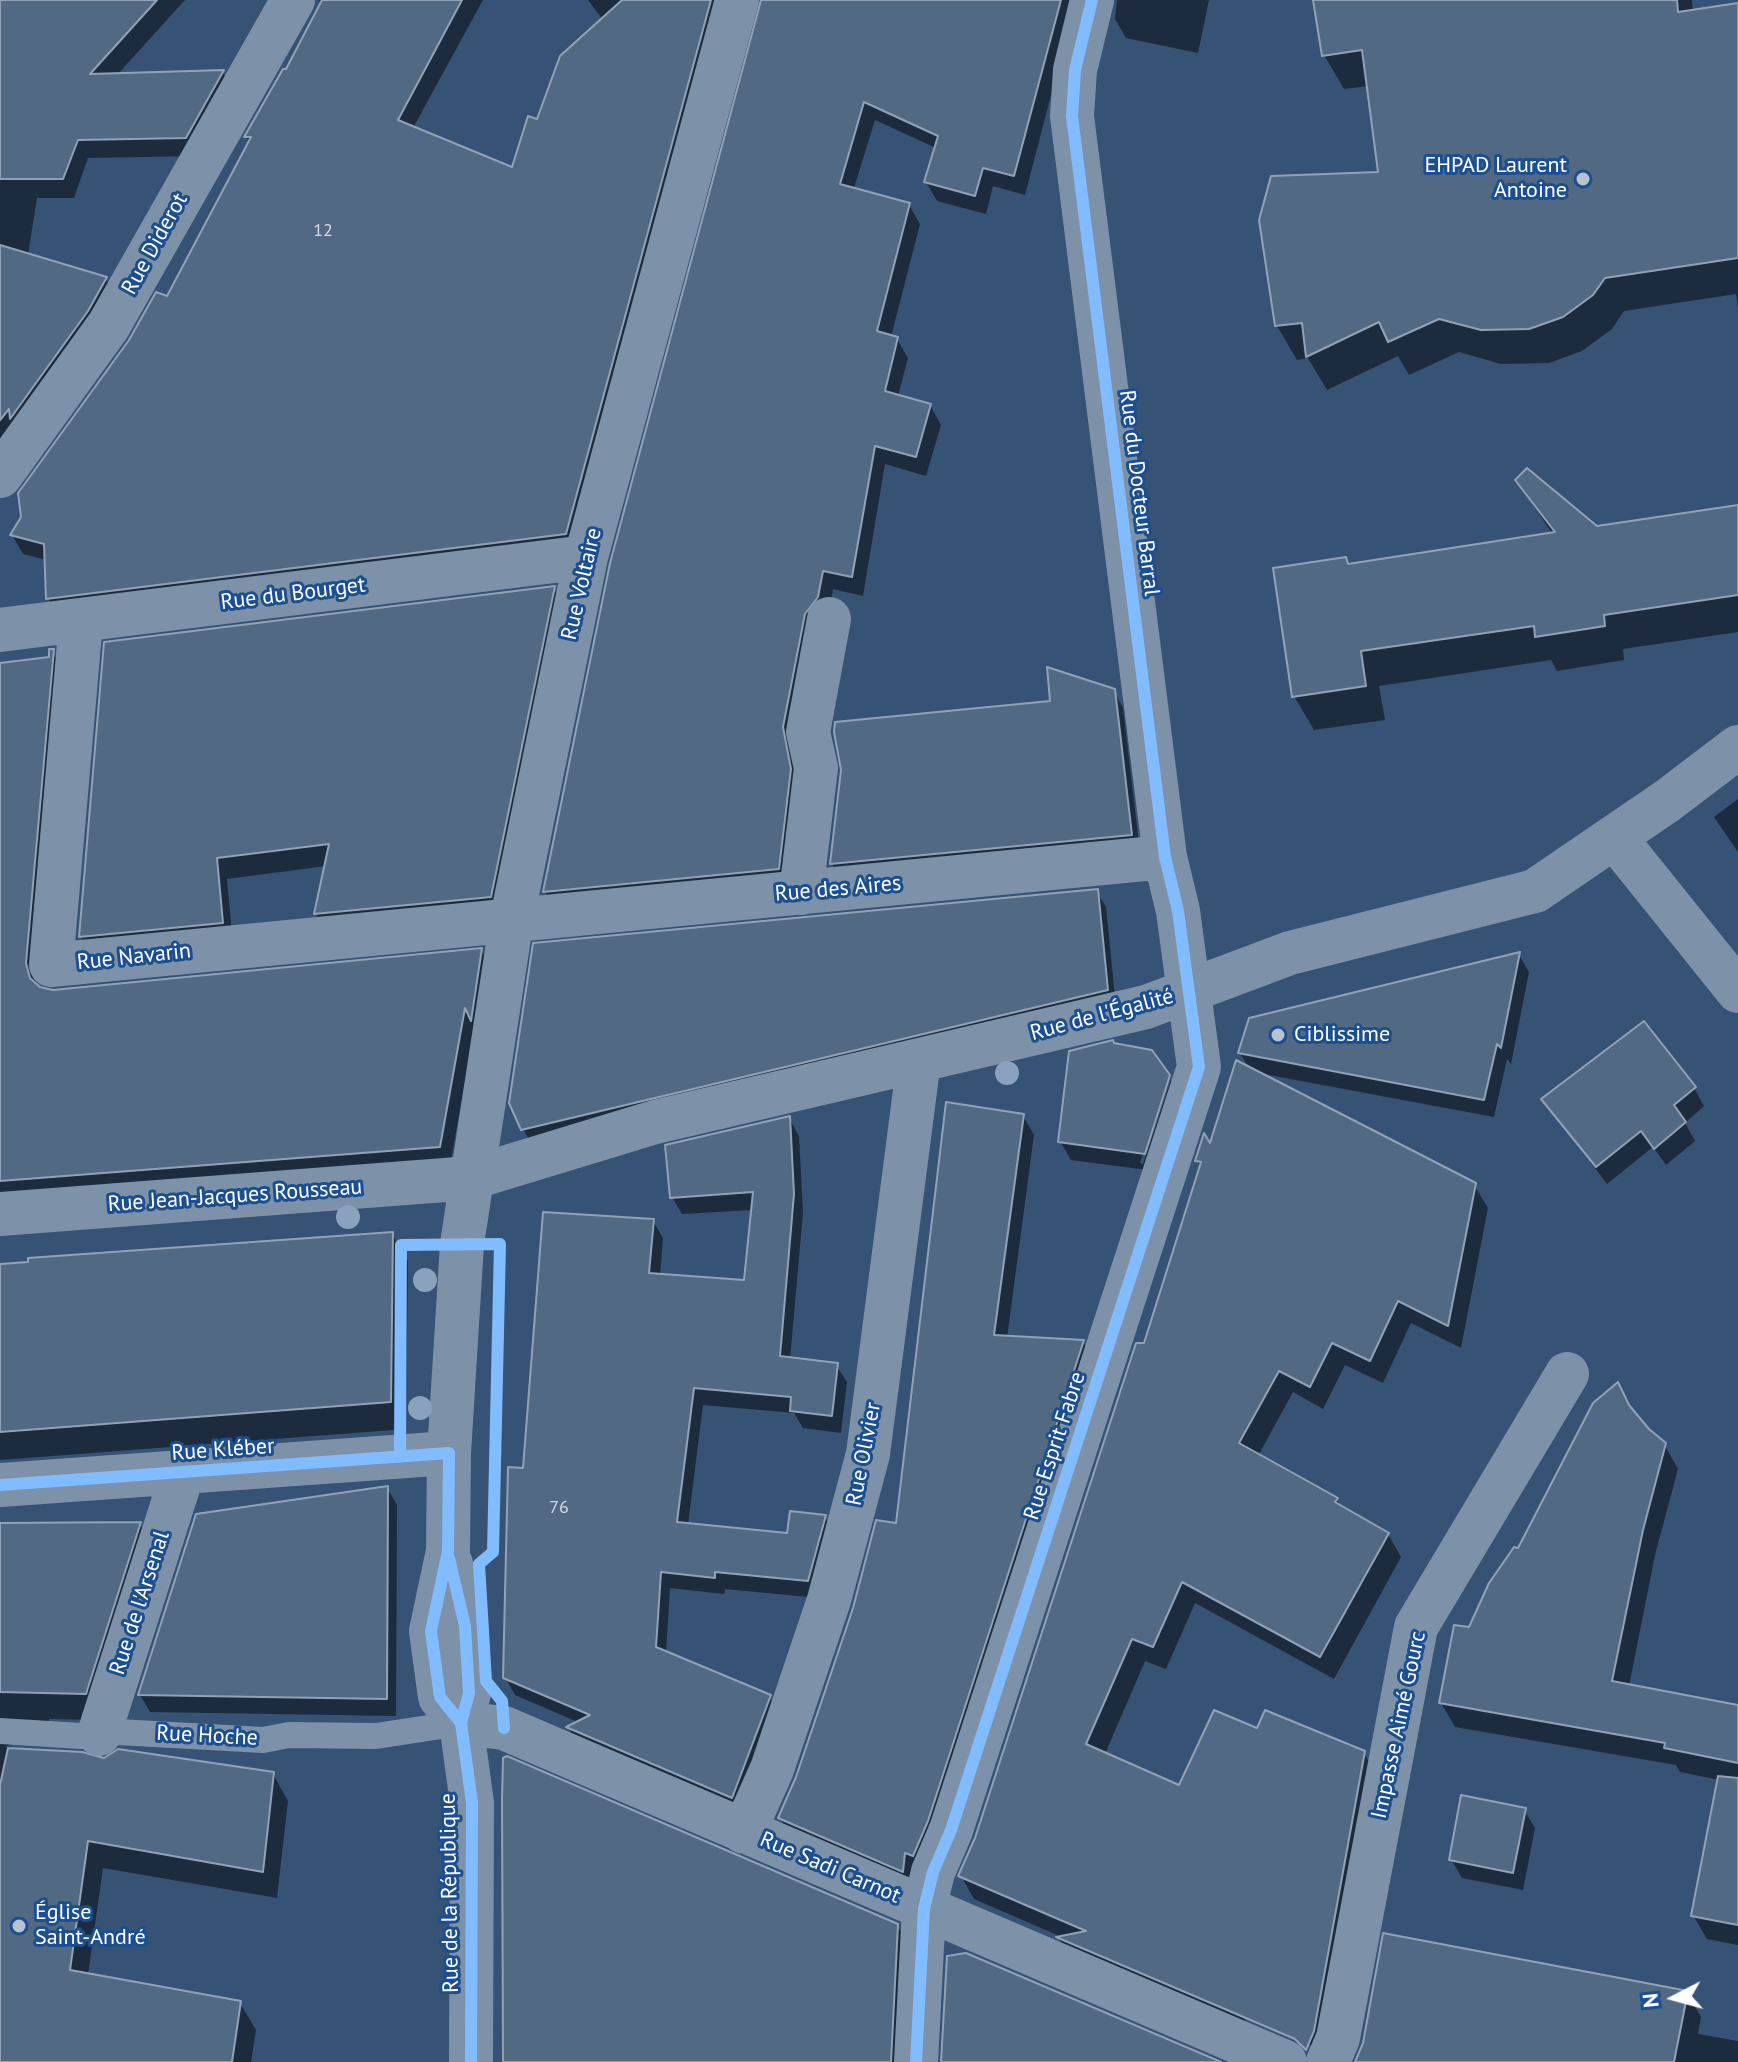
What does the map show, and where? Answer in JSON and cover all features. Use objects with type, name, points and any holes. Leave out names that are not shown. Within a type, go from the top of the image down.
[{"type":"street","name":"Rue Diderot","points":[[0,476],[109,325],[293,0]]},
{"type":"street","name":"Rue Voltaire","points":[[471,1178],[512,918],[586,557],[737,0]]},
{"type":"street","name":"Rue du Docteur Barral","points":[[1092,0],[1075,70],[1072,116],[1165,857],[1178,911],[1189,991]]},
{"type":"street","name":"Rue du Bourget","points":[[0,630],[586,557]]},
{"type":"street","points":[[801,893],[816,768],[808,732],[829,619]]},
{"type":"street","name":"Rue Navarin","points":[[81,621],[51,965],[512,918]]},
{"type":"street","name":"Rue de l'Égalité","points":[[471,1178],[655,1122],[1146,1007],[1290,953],[1535,891],[1615,838],[1738,747]]},
{"type":"street","points":[[1615,838],[1738,991]]},
{"type":"street","name":"Rue des Aires","points":[[512,918],[1165,857]]},
{"type":"street","name":"Rue Esprit Fabre","points":[[916,2062],[924,1909],[933,1872],[956,1815],[1199,1067],[1189,991]]},
{"type":"street","name":"Rue Olivier","points":[[744,1832],[772,1769],[829,1600],[868,1454],[919,1060]]},
{"type":"street","name":"Rue Jean-Jacques Rousseau","points":[[0,1214],[471,1178]]},
{"type":"street","name":"Rue de la République","points":[[471,1178],[462,1244],[449,1453],[448,1551],[431,1631],[440,1697],[461,1723],[472,1803],[471,2062]]},
{"type":"street","name":"Impasse Aimé Gourc","points":[[1328,2062],[1338,2038],[1416,1627],[1567,1374]]},
{"type":"street","name":"Rue Kléber","points":[[0,1485],[449,1453]]},
{"type":"street","name":"Rue de l'Arsenal","points":[[99,1734],[183,1472]]},
{"type":"street","name":"Rue Sadi Carnot","points":[[461,1723],[504,1728],[1285,2062]]},
{"type":"lane","name":"Rue Hoche","points":[[0,1731],[263,1740],[289,1735],[376,1736],[461,1723]]},
{"type":"building","points":[[0,0],[157,0],[90,74],[224,70],[186,138],[78,140],[63,179],[0,179]]},
{"type":"building","points":[[322,0],[462,0],[398,120],[512,167],[528,116],[537,119],[560,56],[622,0],[711,0],[566,534],[46,599],[44,544],[10,535],[21,517],[18,493],[129,340],[156,292],[167,296],[251,137],[244,137],[283,69],[286,69]]},
{"type":"building","points":[[761,0],[1061,0],[1014,176],[983,168],[975,196],[924,182],[938,136],[864,102],[840,184],[910,203],[877,331],[898,337],[885,391],[931,404],[916,457],[875,446],[852,577],[823,571],[818,597],[805,614],[783,727],[791,769],[779,869],[543,892],[610,563]]},
{"type":"building","name":"EHPAD Laurent Antoine","points":[[1313,0],[1677,0],[1678,12],[1738,3],[1738,258],[1605,278],[1593,295],[1563,317],[1529,329],[1481,330],[1439,319],[1388,342],[1379,322],[1306,357],[1302,323],[1275,326],[1259,220],[1271,176],[1378,172],[1362,50],[1322,56]]},
{"type":"building","points":[[0,245],[107,277],[88,311],[10,419],[9,409],[0,420]]},
{"type":"building","points":[[1527,468],[1597,526],[1738,505],[1738,595],[1604,615],[1605,626],[1535,637],[1534,626],[1361,651],[1366,686],[1292,697],[1273,568],[1346,557],[1348,564],[1555,532],[1515,480]]},
{"type":"building","points":[[555,586],[491,897],[314,914],[329,844],[217,858],[223,923],[79,937],[104,642]]},
{"type":"building","points":[[49,649],[54,649],[26,963],[30,978],[40,987],[53,990],[482,948],[471,1021],[465,1008],[440,1147],[0,1181],[0,663],[49,657]]},
{"type":"building","points":[[1047,667],[1115,689],[1132,835],[830,864],[841,770],[835,722],[1050,701]]},
{"type":"building","points":[[1098,889],[1108,990],[521,1130],[509,1103],[533,943]]},
{"type":"building","points":[[1520,952],[1501,1048],[1497,1044],[1484,1100],[1238,1053],[1249,1018]]},
{"type":"building","points":[[1644,1021],[1696,1087],[1674,1105],[1686,1122],[1654,1149],[1641,1131],[1596,1167],[1541,1099]]},
{"type":"building","points":[[1113,1040],[1114,1043],[1152,1050],[1170,1075],[1145,1154],[1058,1142],[1069,1051]]},
{"type":"building","points":[[1236,1060],[1476,1183],[1448,1326],[1398,1301],[1370,1361],[1332,1343],[1310,1387],[1279,1371],[1239,1443],[1338,1498],[1335,1502],[1389,1533],[1320,1657],[1182,1582],[1153,1647],[1132,1639],[1086,1744],[1179,1785],[1214,1710],[1257,1728],[1265,1710],[1365,1751],[1314,2031],[1306,2050],[1295,2039],[1056,1937],[1086,1931],[958,1876],[975,1838],[1136,1343],[1144,1343],[1201,1162],[1195,1161],[1204,1133],[1210,1143]]},
{"type":"building","points":[[946,1102],[1024,1114],[994,1335],[1084,1340],[928,1821],[913,1856],[905,1853],[903,1872],[778,1818],[796,1777],[853,1608],[876,1520],[896,1523]]},
{"type":"building","points":[[790,1116],[794,1194],[780,1356],[838,1363],[832,1416],[790,1411],[791,1397],[694,1388],[677,1522],[787,1533],[790,1511],[826,1515],[808,1581],[715,1572],[715,1578],[661,1572],[656,1647],[771,1695],[732,1798],[566,1727],[590,1715],[503,1678],[508,1467],[523,1468],[543,1212],[654,1219],[649,1273],[744,1280],[753,1192],[670,1198],[665,1145]]},
{"type":"building","points":[[393,1232],[391,1402],[0,1432],[0,1264],[28,1262],[28,1258]]},
{"type":"building","points":[[1618,1382],[1629,1405],[1649,1429],[1666,1443],[1643,1530],[1612,1681],[1738,1705],[1738,1763],[1664,1748],[1665,1743],[1439,1703],[1454,1625],[1469,1627],[1489,1583],[1514,1547],[1518,1548],[1593,1403]]},
{"type":"building","points":[[388,1486],[387,1699],[138,1695],[196,1514]]},
{"type":"building","points":[[141,1522],[86,1694],[0,1692],[0,1523]]},
{"type":"building","points":[[8,1748],[82,1752],[104,1758],[118,1749],[274,1772],[263,1872],[88,1841],[70,1970],[241,2001],[232,2062],[0,2062],[0,1785]]},
{"type":"building","points":[[507,1756],[898,1924],[891,2062],[503,2062],[502,1798],[503,1758]]},
{"type":"building","points":[[1718,1776],[1738,1778],[1738,1925],[1691,1916]]},
{"type":"building","points":[[1461,1795],[1526,1808],[1513,1873],[1449,1860]]},
{"type":"building","points":[[1383,1933],[1688,1991],[1674,2062],[1355,2062],[1363,2043]]},
{"type":"building","points":[[966,1953],[1221,2062],[941,2062],[947,1956]]},
{"type":"cycle path","points":[[916,2062],[924,1909],[933,1872],[951,1830],[1199,1067],[1178,911],[1165,857],[1072,116],[1075,70],[1092,0]]},
{"type":"cycle path","points":[[400,1457],[401,1245],[500,1244],[493,1552],[479,1564],[486,1681],[502,1701],[504,1728]]},
{"type":"cycle path","points":[[0,1485],[449,1453],[448,1551],[431,1631],[440,1697],[461,1723]]},
{"type":"cycle path","points":[[449,1558],[465,1626],[469,1693],[461,1723],[472,1803],[471,2062]]},
{"type":"place","name":"EHPAD Laurent Antoine","points":[[1583,179]]},
{"type":"place","name":"Ciblissime","points":[[1278,1035]]},
{"type":"place","name":"Église Saint-André","points":[[19,1926]]}]
